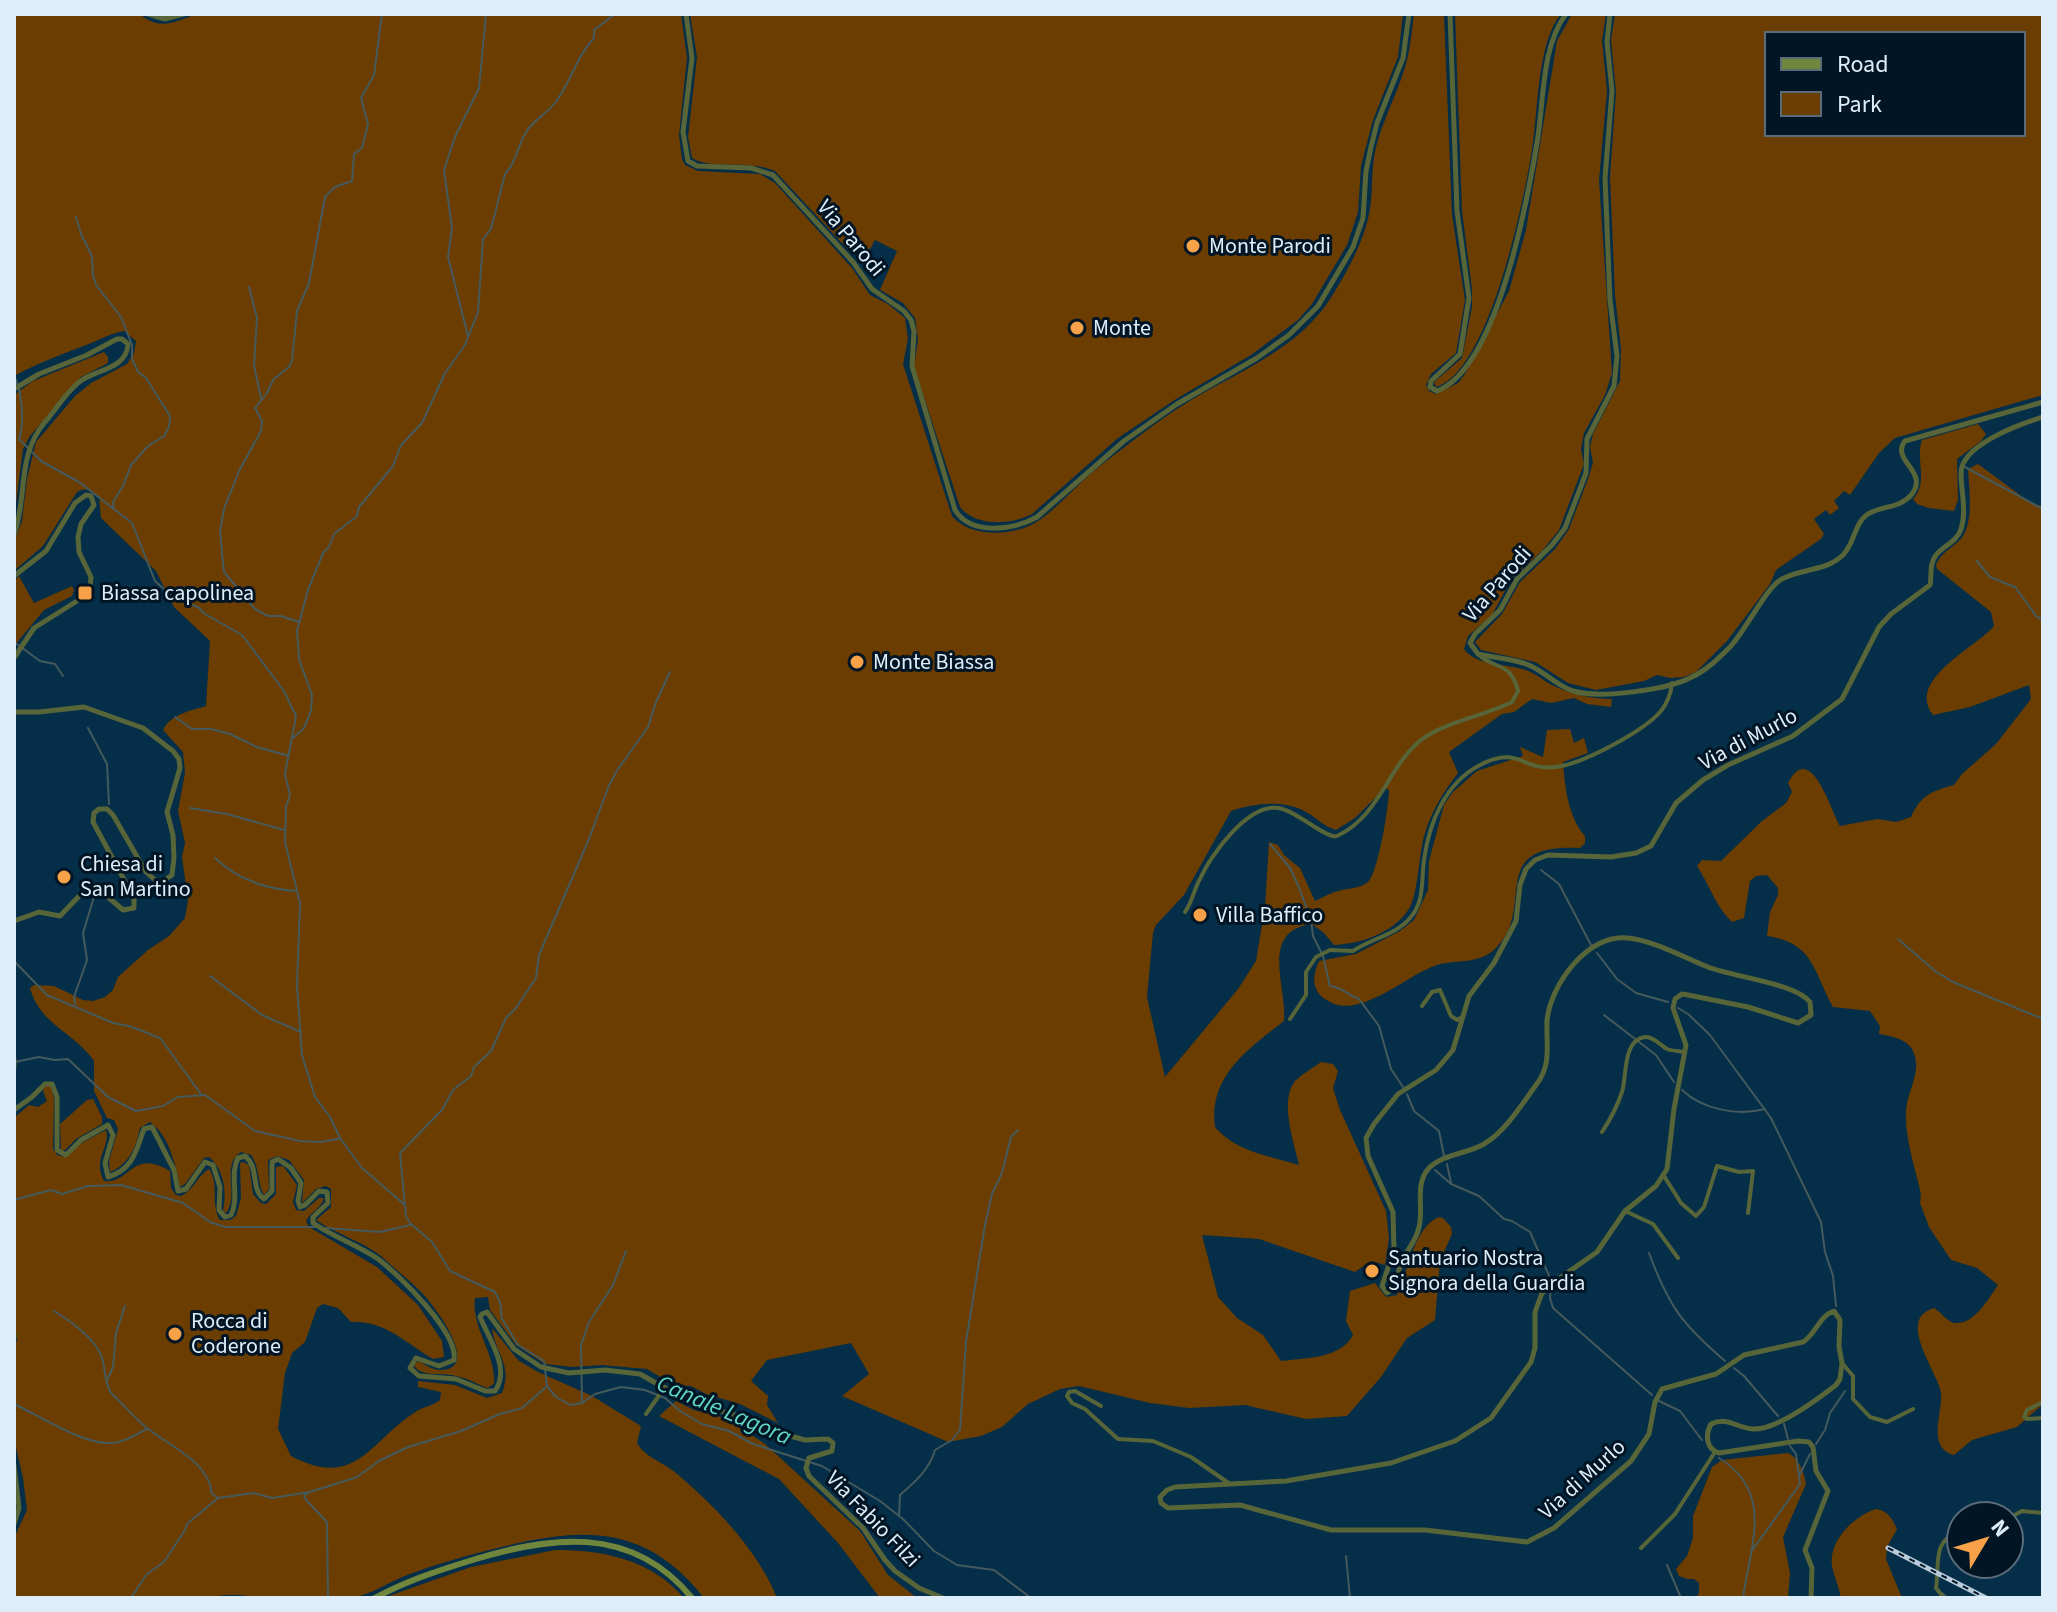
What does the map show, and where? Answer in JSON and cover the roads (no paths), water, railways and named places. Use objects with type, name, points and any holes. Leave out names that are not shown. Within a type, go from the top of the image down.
[{"type":"main road","points":[[375,1598],[407,1581],[496,1553],[571,1541],[607,1544],[647,1559],[674,1577],[692,1598]]},
{"type":"street","points":[[148,14],[165,19],[184,14]]},
{"type":"street","name":"Via Parodi","points":[[686,14],[692,58],[683,132],[688,161],[697,166],[751,168],[773,175],[853,262],[872,289],[904,311],[914,331],[912,366],[955,510],[964,522],[1003,527],[1037,517],[1124,441],[1177,404],[1257,358],[1289,335],[1318,306],[1353,247],[1363,218],[1371,147],[1377,123],[1403,58],[1409,14]]},
{"type":"street","points":[[1450,14],[1457,211],[1469,298],[1460,354],[1431,381],[1430,387],[1437,391],[1462,372],[1503,291],[1521,230],[1551,42],[1566,14]]},
{"type":"street","name":"Via Parodi","points":[[1610,14],[1607,42],[1612,91],[1605,178],[1610,300],[1617,372],[1608,399],[1587,439],[1586,473],[1565,528],[1517,579],[1495,617],[1471,640],[1471,647],[1478,654],[1527,664],[1567,688],[1607,696],[1696,675],[1731,646],[1778,581],[1834,562],[1847,551],[1863,518],[1873,511],[1902,502],[1911,495],[1917,478],[1902,457],[1901,449],[1905,441],[2043,402]]},
{"type":"street","points":[[14,389],[39,374],[117,339],[124,339],[128,344],[121,361],[77,385],[31,442],[24,461],[14,535]]},
{"type":"street","name":"Via di Murlo","points":[[1462,1017],[1469,996],[1494,963],[1516,921],[1520,885],[1531,862],[1559,853],[1619,856],[1636,853],[1653,844],[1676,803],[1719,770],[1808,727],[1842,699],[1879,627],[1891,614],[1930,585],[1934,557],[1958,536],[1963,520],[1960,472],[1964,459],[2015,426],[2043,417]]},
{"type":"street","points":[[14,576],[52,543],[77,501],[86,495],[91,496],[94,505],[81,524],[78,545],[91,577],[90,588],[77,601],[34,628],[14,658]]},
{"type":"street","points":[[1185,912],[1201,875],[1218,849],[1245,820],[1259,811],[1277,807],[1303,817],[1326,836],[1337,836],[1356,824],[1368,811],[1388,786],[1405,756],[1420,741],[1512,702],[1518,691],[1513,677],[1503,667],[1482,659],[1478,654]]},
{"type":"street","points":[[1290,1019],[1306,995],[1306,972],[1316,957],[1330,950],[1353,951],[1379,939],[1410,918],[1423,890],[1424,859],[1441,802],[1459,779],[1484,763],[1506,757],[1519,757],[1534,767],[1542,768],[1563,766],[1588,758],[1655,717],[1667,702],[1672,683]]},
{"type":"street","points":[[14,712],[84,707],[151,733],[173,751],[179,759],[180,768],[167,805],[174,843],[170,877],[159,882],[150,877],[113,815],[107,809],[99,809],[94,813],[93,822],[131,893],[134,908],[123,910],[94,885],[60,916],[39,912],[14,921]]},
{"type":"street","points":[[1462,1017],[1459,1034],[1448,1057],[1436,1070],[1398,1094],[1366,1138],[1368,1156],[1393,1212],[1394,1250],[1382,1289],[1387,1293],[1393,1291],[1402,1261],[1419,1231],[1421,1186],[1429,1168],[1489,1141],[1540,1080],[1548,1058],[1547,1021],[1554,992],[1574,964],[1606,941],[1618,937],[1640,940],[1713,969],[1798,992],[1810,1002],[1811,1015],[1798,1023],[1748,1007],[1682,994],[1673,1005],[1685,1052],[1674,1109],[1669,1161],[1664,1176],[1656,1186],[1625,1211],[1653,1224],[1678,1258]]},
{"type":"street","points":[[1422,1006],[1432,992],[1440,990],[1451,1016],[1457,1020],[1462,1017]]},
{"type":"street","points":[[1602,1132],[1612,1118],[1623,1089],[1627,1059],[1634,1043],[1649,1037],[1669,1050],[1685,1052]]},
{"type":"street","points":[[14,1059],[14,1068]]},
{"type":"street","name":"Via Fabio Filzi","points":[[14,1110],[45,1084],[52,1084],[57,1093],[57,1150],[66,1155],[81,1140],[108,1125],[113,1135],[105,1163],[108,1177],[126,1167],[139,1148],[144,1129],[152,1127],[174,1170],[178,1191],[186,1189],[204,1163],[211,1163],[219,1180],[220,1211],[225,1217],[232,1213],[236,1200],[234,1165],[238,1158],[245,1156],[251,1161],[258,1194],[264,1199],[272,1191],[272,1162],[278,1159],[286,1162],[301,1183],[300,1207],[319,1191],[327,1192],[328,1203],[313,1217],[314,1224],[381,1262],[418,1295],[439,1323],[455,1353],[454,1360],[439,1366],[416,1358],[410,1366],[416,1374],[456,1379],[485,1391],[495,1391],[501,1379],[500,1364],[480,1317],[485,1312],[514,1349],[541,1367],[569,1373],[605,1370],[645,1375],[663,1390],[691,1403],[750,1419],[772,1431],[805,1440],[828,1439],[833,1443],[830,1452],[809,1458],[807,1472],[863,1528],[895,1571],[919,1588],[943,1598]]},
{"type":"street","points":[[1664,1176],[1681,1203],[1696,1216],[1704,1207],[1717,1166],[1739,1172],[1753,1171],[1748,1213]]},
{"type":"street","name":"Via di Murlo","points":[[1625,1211],[1597,1252],[1546,1288],[1537,1304],[1534,1355],[1522,1378],[1491,1418],[1455,1441],[1391,1463],[1338,1473],[1232,1485],[1170,1488],[1160,1500],[1165,1507],[1171,1508],[1240,1505],[1331,1530],[1425,1530],[1527,1542],[1554,1528],[1631,1461],[1649,1434],[1655,1402],[1665,1387],[1716,1374],[1744,1355],[1803,1342],[1831,1311],[1838,1314],[1840,1320],[1842,1363]]},
{"type":"street","points":[[1842,1363],[1853,1376],[1853,1399],[1870,1417],[1887,1422],[1913,1409]]},
{"type":"street","points":[[1715,1452],[1707,1440],[1707,1431],[1713,1422],[1728,1421],[1753,1429],[1781,1420],[1836,1385],[1842,1363]]},
{"type":"street","points":[[646,1414],[663,1390]]},
{"type":"street","points":[[1101,1406],[1075,1391],[1067,1396],[1118,1439],[1153,1441],[1191,1457],[1232,1485]]},
{"type":"street","points":[[2043,1402],[2027,1410],[2024,1417],[2043,1418]]},
{"type":"street","points":[[1641,1548],[1675,1514],[1715,1452],[1809,1442],[1815,1467],[1828,1491],[1805,1550],[1812,1568],[1811,1598]]},
{"type":"street","points":[[14,1465],[19,1508],[14,1524]]},
{"type":"street","points":[[1944,1598],[1936,1588],[1938,1553],[1945,1540]]},
{"type":"waterway","points":[[299,622],[281,616],[268,616],[255,609],[224,572],[220,532],[224,509],[239,471],[261,431],[262,421],[255,408],[273,380],[292,361],[297,311],[309,283],[325,197],[335,187],[352,181],[354,154],[362,148],[368,124],[361,98],[374,75],[382,14]]},
{"type":"waterway","points":[[468,336],[448,257],[452,228],[444,170],[455,137],[479,88],[486,14]]},
{"type":"waterway","points":[[292,739],[304,728],[311,711],[312,695],[299,659],[297,631],[308,590],[323,553],[334,534],[357,516],[359,507],[393,466],[401,445],[422,423],[445,373],[465,345],[478,312],[483,239],[491,229],[505,174],[528,129],[561,95],[594,38],[594,30],[615,14]]},
{"type":"waterway","points":[[76,217],[92,256],[96,285],[121,317],[138,372],[146,378],[170,416],[164,436],[148,446],[131,465],[113,502],[114,509]]},
{"type":"waterway","points":[[249,287],[257,318],[254,366],[261,398]]},
{"type":"waterway","points":[[14,375],[22,407],[19,439],[41,461],[79,482],[132,523],[155,581],[176,600],[198,607],[242,635],[284,691],[296,716],[285,774],[290,795],[286,807],[285,842],[300,903],[297,986],[302,1055],[315,1097],[340,1138],[362,1168],[405,1205]]},
{"type":"waterway","points":[[1963,466],[2043,509]]},
{"type":"waterway","points":[[1976,560],[1990,577],[2015,587],[2037,617],[2043,620]]},
{"type":"waterway","points":[[14,642],[40,661],[55,664],[63,676]]},
{"type":"waterway","name":"Canale Lagora","points":[[670,672],[648,727],[608,788],[539,955],[536,978],[506,1018],[491,1051],[474,1067],[471,1076],[453,1090],[442,1110],[400,1153],[406,1217],[432,1242],[450,1271],[495,1292],[502,1319],[518,1345],[544,1361],[547,1386],[556,1397],[570,1405],[621,1387],[645,1390],[665,1398],[702,1424],[822,1466],[880,1501],[903,1519],[934,1551],[957,1565],[994,1570],[1031,1598]]},
{"type":"waterway","points":[[175,717],[192,729],[211,729],[230,734],[257,747],[289,756]]},
{"type":"waterway","points":[[88,728],[107,764],[109,804]]},
{"type":"waterway","points":[[190,808],[227,814],[284,830]]},
{"type":"waterway","points":[[1270,844],[1290,868],[1298,885],[1330,986],[1359,999],[1379,1026],[1391,1069],[1403,1087]]},
{"type":"waterway","points":[[215,858],[252,882],[296,891]]},
{"type":"waterway","points":[[1541,870],[1559,884],[1591,945]]},
{"type":"waterway","points":[[75,1004],[74,997],[87,960],[83,933],[94,897]]},
{"type":"waterway","points":[[1898,939],[1935,971],[1953,982],[2043,1019]]},
{"type":"waterway","points":[[1597,953],[1617,979],[1636,993],[1668,1002]]},
{"type":"waterway","points":[[14,961],[47,995],[113,1023],[160,1038],[201,1094]]},
{"type":"waterway","points":[[210,976],[262,1015],[301,1032]]},
{"type":"waterway","points":[[1678,1008],[1710,1035],[1771,1118],[1821,1222],[1836,1306]]},
{"type":"waterway","points":[[1604,1015],[1656,1055],[1674,1082]]},
{"type":"waterway","points":[[15,1062],[39,1057],[68,1059],[108,1097],[136,1111],[163,1106],[178,1097],[205,1095],[255,1131],[300,1141],[339,1139]]},
{"type":"waterway","points":[[1682,1090],[1690,1097],[1721,1110],[1744,1112],[1765,1109]]},
{"type":"waterway","points":[[1407,1094],[1414,1111],[1439,1131],[1444,1156]]},
{"type":"waterway","points":[[899,1516],[900,1495],[925,1469],[935,1450],[952,1440],[960,1430],[966,1342],[985,1225],[1011,1137],[1018,1130]]},
{"type":"waterway","points":[[1447,1164],[1451,1183]]},
{"type":"waterway","points":[[1435,1170],[1451,1184],[1479,1196],[1504,1219],[1530,1232],[1551,1280]]},
{"type":"waterway","points":[[14,1200],[51,1190],[62,1194],[88,1186],[121,1185],[183,1203],[210,1222],[225,1227],[315,1227]]},
{"type":"waterway","points":[[326,1228],[380,1232],[410,1225]]},
{"type":"waterway","points":[[582,1403],[581,1345],[589,1322],[613,1285],[626,1251]]},
{"type":"waterway","points":[[1649,1253],[1678,1313],[1725,1361]]},
{"type":"waterway","points":[[1551,1289],[1553,1308],[1652,1395]]},
{"type":"waterway","points":[[107,1380],[113,1367],[116,1333],[125,1306]]},
{"type":"waterway","points":[[54,1311],[76,1326],[96,1346],[111,1393],[142,1424],[196,1463],[204,1472],[212,1494],[217,1497]]},
{"type":"waterway","points":[[1734,1368],[1778,1416]]},
{"type":"waterway","points":[[131,1598],[147,1574],[164,1562],[187,1524],[218,1498],[254,1493],[272,1498],[310,1492],[357,1477],[379,1461],[408,1447],[522,1408],[546,1387]]},
{"type":"waterway","points":[[1816,1444],[1825,1430],[1830,1413],[1845,1391]]},
{"type":"waterway","points":[[1659,1401],[1680,1411],[1702,1440]]},
{"type":"waterway","points":[[14,1404],[75,1435],[101,1442],[121,1442],[147,1429]]},
{"type":"waterway","points":[[1784,1424],[1788,1439]]},
{"type":"waterway","points":[[1751,1552],[1800,1484],[1796,1454],[1790,1446]]},
{"type":"waterway","points":[[1799,1476],[1810,1454]]},
{"type":"waterway","points":[[1719,1458],[1736,1472],[1747,1487],[1753,1504],[1753,1540],[1743,1598]]},
{"type":"waterway","points":[[309,1492],[304,1496],[306,1500],[327,1522],[328,1598]]},
{"type":"waterway","points":[[1346,1556],[1350,1598]]},
{"type":"waterway","points":[[1667,1565],[1681,1598]]},
{"type":"waterway","points":[[1942,1593],[1948,1598]]},
{"type":"railway","points":[[1888,1548],[1986,1598]]},
{"type":"place","name":"Monte Parodi","points":[[1193,246]]},
{"type":"place","name":"Monte","points":[[1077,328]]},
{"type":"place","name":"Biassa capolinea","points":[[85,593]]},
{"type":"place","name":"Monte Biassa","points":[[857,662]]},
{"type":"place","name":"Chiesa di San Martino","points":[[64,877]]},
{"type":"place","name":"Villa Baffico","points":[[1200,915]]},
{"type":"place","name":"Santuario Nostra Signora della Guardia","points":[[1372,1271]]},
{"type":"place","name":"Rocca di Coderone","points":[[175,1334]]}]
